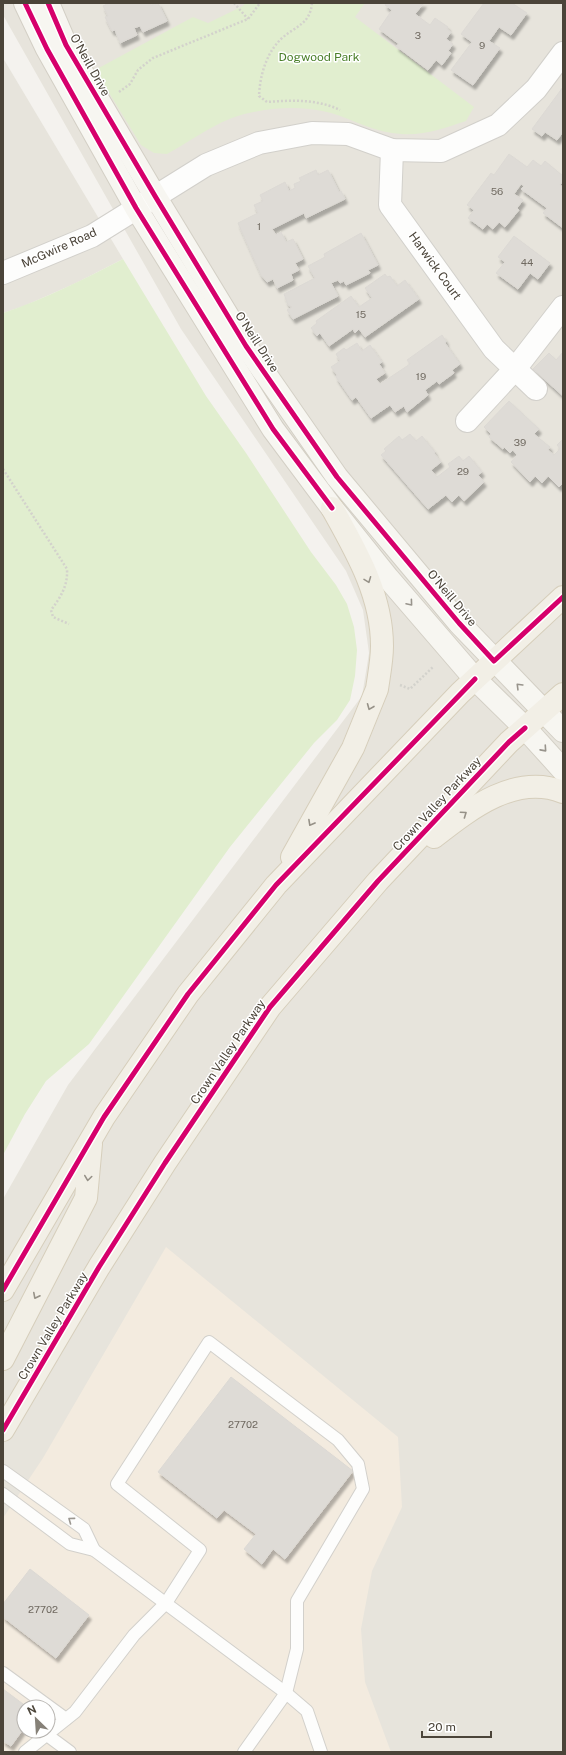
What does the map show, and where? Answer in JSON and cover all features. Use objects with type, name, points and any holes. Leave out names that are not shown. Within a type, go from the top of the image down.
[{"type":"main road","points":[[25,3],[46,49],[136,208],[273,429],[332,508],[388,578],[475,679],[525,728],[563,770]]},
{"type":"main road","name":"O'Neill Drive","points":[[48,3],[66,45],[246,346],[337,477],[459,623],[563,731]]},
{"type":"main road","points":[[276,885],[353,748],[378,684],[382,647],[376,602],[358,554],[332,508]]},
{"type":"main road","points":[[3,1290],[104,1117],[188,994],[276,885],[475,679],[563,597]]},
{"type":"main road","name":"Crown Valley Parkway","points":[[3,1430],[99,1267],[136,1208],[270,1007],[378,881],[509,742],[563,694]]},
{"type":"main road","points":[[378,881],[452,823],[477,806],[500,794],[525,787],[549,787],[563,792]]},
{"type":"main road","points":[[3,1359],[86,1198],[91,1139]]},
{"type":"street","name":"McGwire Road","points":[[3,273],[92,236],[206,165],[259,143],[312,133],[348,134],[392,150],[441,151],[498,125],[536,89],[563,52]]},
{"type":"street","name":"Harwick Court","points":[[392,150],[390,205],[494,349],[536,389]]},
{"type":"street","points":[[467,421],[515,369],[563,306]]},
{"type":"lane","points":[[56,1727],[75,1712],[134,1635],[166,1603],[200,1550],[117,1484],[209,1342],[338,1440],[358,1464],[363,1489],[297,1601],[297,1649],[286,1693],[244,1752]]},
{"type":"lane","points":[[3,1471],[84,1529],[94,1550]]},
{"type":"lane","points":[[3,1494],[70,1544],[94,1550],[286,1693],[307,1711],[321,1752]]},
{"type":"lane","points":[[3,1673],[66,1719]]},
{"type":"lane","points":[[25,1752],[42,1739]]},
{"type":"lane","points":[[52,1739],[70,1752]]},
{"type":"path","points":[[234,3],[248,19]]},
{"type":"path","points":[[101,105],[130,84],[138,70],[153,58],[248,19],[260,3]]},
{"type":"path","points":[[312,3],[311,12],[304,23],[281,40],[268,57],[259,82],[259,96],[267,102],[295,100],[331,106],[345,112]]},
{"type":"path","points":[[3,470],[67,569],[68,578],[64,590],[51,610],[53,617],[69,624]]},
{"type":"path","points":[[394,683],[410,689],[433,666],[436,668]]},
{"type":"shaded area","points":[[3,3],[563,3],[563,1752],[3,1752],[3,1199],[68,1085],[362,696],[369,653],[363,610],[346,571],[181,329],[3,15]]},
{"type":"shaded area","points":[[3,58],[123,259],[76,283],[24,306],[3,313]]},
{"type":"shaded area","points":[[166,1247],[398,1437],[402,1507],[372,1571],[361,1629],[365,1682],[391,1752],[3,1752],[3,1518],[43,1458]]},
{"type":"green space","name":"Dogwood Park","points":[[245,3],[365,3],[355,17],[474,107],[466,121],[434,131],[417,134],[392,133],[383,131],[331,113],[311,109],[269,109],[227,120],[206,130],[167,154],[154,153],[141,145],[95,70],[193,17],[208,23],[243,6]]},
{"type":"green space","points":[[123,259],[206,396],[246,453],[311,552],[336,585],[347,604],[354,627],[357,650],[355,676],[350,700],[337,720],[314,743],[230,847],[89,1044],[46,1081],[25,1114],[3,1155],[3,313],[49,295]]},
{"type":"building","points":[[109,3],[150,3],[151,5],[158,3],[167,21],[143,32],[140,26],[134,28],[137,35],[120,43],[115,30],[112,31],[105,17],[108,16],[103,6]]},
{"type":"building","points":[[386,3],[424,3],[415,14],[430,25],[435,18],[448,27],[447,29],[451,32],[446,39],[453,44],[448,51],[451,53],[442,65],[436,60],[428,70],[396,46],[399,44],[379,29],[392,10],[385,5]]},
{"type":"building","points":[[484,3],[512,3],[527,13],[511,35],[499,27],[489,41],[500,48],[473,85],[451,70],[472,42],[461,34]]},
{"type":"building","points":[[563,87],[563,132],[557,140],[545,132],[542,136],[532,129]]},
{"type":"building","points":[[509,154],[527,167],[533,160],[541,166],[545,161],[563,176],[563,181],[560,185],[563,187],[563,228],[543,213],[547,208],[521,189],[524,186],[521,184],[514,194],[523,200],[517,208],[519,210],[505,227],[499,222],[493,229],[487,224],[483,229],[468,218],[474,210],[467,205],[491,173],[494,175]]},
{"type":"building","points":[[316,170],[318,175],[328,170],[339,192],[341,191],[345,199],[306,218],[304,213],[272,229],[276,235],[281,232],[286,242],[293,239],[303,259],[295,263],[299,270],[291,274],[293,280],[277,288],[273,279],[267,282],[261,275],[238,223],[258,213],[254,205],[263,201],[260,195],[285,182],[289,191],[295,188],[294,184],[301,181],[299,178]]},
{"type":"building","points":[[361,233],[378,265],[368,270],[370,273],[346,285],[344,281],[340,283],[338,280],[331,283],[338,296],[293,319],[287,310],[292,307],[288,305],[284,294],[315,278],[308,266],[325,257],[324,254]]},
{"type":"building","points":[[514,236],[550,263],[538,279],[530,273],[518,289],[496,273],[505,262],[498,257]]},
{"type":"building","points":[[385,274],[387,277],[390,276],[397,286],[405,280],[419,299],[365,337],[359,329],[355,333],[353,329],[329,346],[320,333],[317,336],[311,328],[317,323],[316,321],[351,296],[359,307],[372,298],[365,288]]},
{"type":"building","points":[[442,335],[446,341],[445,343],[460,364],[452,370],[454,373],[439,384],[437,381],[425,390],[428,395],[407,412],[404,406],[395,412],[390,405],[371,418],[356,397],[352,400],[331,367],[340,361],[336,354],[344,348],[346,350],[357,343],[362,351],[370,345],[382,362],[379,364],[385,373],[376,379],[380,384],[410,364],[407,360]]},
{"type":"building","points":[[563,352],[563,396],[533,369],[549,353],[556,360]]},
{"type":"building","points":[[509,401],[539,429],[534,434],[550,447],[548,450],[554,455],[560,449],[557,445],[563,439],[563,483],[559,487],[548,476],[542,483],[535,476],[530,482],[511,462],[517,455],[513,450],[510,453],[489,437],[491,434],[484,427]]},
{"type":"building","points":[[410,434],[416,441],[422,436],[435,452],[434,453],[441,462],[431,470],[437,477],[450,467],[448,464],[459,456],[463,461],[469,456],[482,472],[478,475],[484,482],[464,501],[459,495],[452,502],[446,495],[428,509],[381,455],[386,451],[384,449],[399,436],[402,440]]},
{"type":"building","points":[[231,1377],[353,1471],[285,1559],[273,1549],[262,1564],[244,1549],[256,1534],[224,1510],[217,1518],[158,1472]]},
{"type":"building","points":[[30,1569],[89,1615],[56,1658],[3,1617],[3,1604]]},
{"type":"building","points":[[3,1689],[16,1699],[16,1739],[11,1746],[3,1741]]},
{"type":"cycle path","points":[[25,3],[47,49],[136,208],[273,429],[332,508]]},
{"type":"cycle path","points":[[48,3],[66,45],[246,346],[337,477],[459,623],[494,661],[563,597]]},
{"type":"cycle path","points":[[3,1290],[104,1117],[188,994],[276,885],[475,679]]},
{"type":"cycle path","points":[[3,1430],[99,1267],[165,1163],[270,1007],[378,881],[509,742],[525,728]]}]
